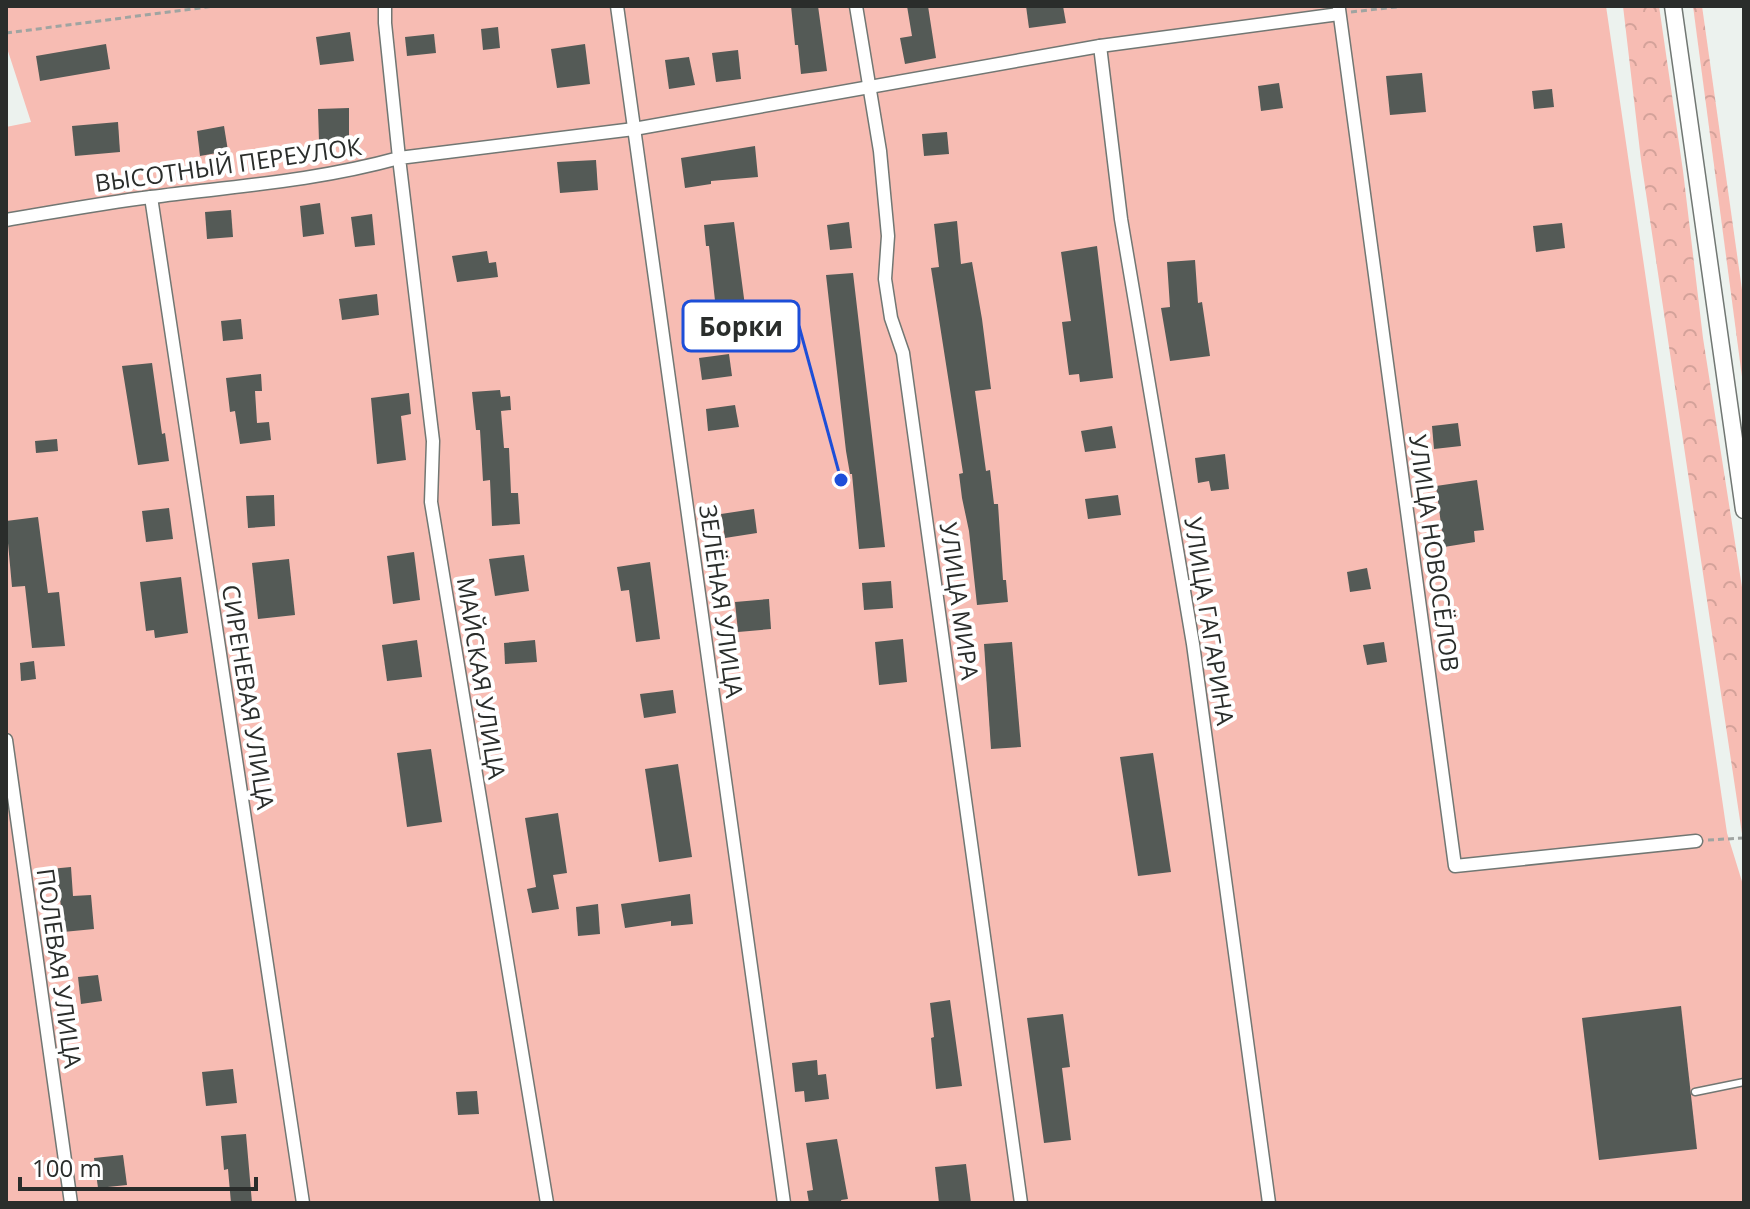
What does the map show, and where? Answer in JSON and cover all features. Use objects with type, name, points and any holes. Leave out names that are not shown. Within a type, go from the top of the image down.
[{"type":"street","points":[[385,6],[399,158]]},
{"type":"street","name":"ЗЕЛЁНАЯ УЛИЦА","points":[[617,6],[784,1203]]},
{"type":"street","name":"УЛИЦА МИРА","points":[[856,6],[880,151],[888,236],[885,279],[891,318],[903,353],[1021,1203]]},
{"type":"street","points":[[1673,6],[1744,510]]},
{"type":"street","name":"ВЫСОТНЫЙ ПЕРЕУЛОК","points":[[6,220],[151,197],[282,183],[399,158],[634,129],[1100,46],[1339,10]]},
{"type":"street","name":"УЛИЦА НОВОСЁЛОВ","points":[[1339,10],[1455,866],[1696,841]]},
{"type":"street","name":"УЛИЦА ГАГАРИНА","points":[[1100,46],[1121,219],[1193,644],[1269,1203]]},
{"type":"street","name":"МАЙСКАЯ УЛИЦА","points":[[399,158],[433,441],[431,502],[547,1203]]},
{"type":"street","name":"СИРЕНЕВАЯ УЛИЦА","points":[[151,197],[303,1203]]},
{"type":"street","name":"ПОЛЕВАЯ УЛИЦА","points":[[6,740],[71,1203]]},
{"type":"lane","points":[[1695,1092],[1744,1082]]},
{"type":"path","points":[[6,33],[215,6]]},
{"type":"path","points":[[1339,10],[1405,6]]},
{"type":"path","points":[[1696,841],[1744,838]]},
{"type":"green space","points":[[6,6],[1606,6],[1727,833],[1744,888],[1744,1203],[6,1203],[6,127],[31,122],[6,45]]},
{"type":"green space","points":[[1623,6],[1659,6],[1683,171],[1703,338],[1744,600],[1744,847],[1641,160]]},
{"type":"green space","points":[[1693,6],[1702,6],[1744,304],[1744,392]]},
{"type":"building","points":[[791,6],[818,6],[827,71],[801,74]]},
{"type":"building","points":[[907,6],[928,6],[936,58],[905,64],[900,38],[912,36]]},
{"type":"building","points":[[1026,6],[1063,6],[1066,23],[1029,28]]},
{"type":"building","points":[[498,27],[500,48],[483,50],[481,29]]},
{"type":"building","points":[[350,32],[354,61],[320,65],[316,37]]},
{"type":"building","points":[[434,34],[436,53],[407,56],[405,37]]},
{"type":"building","points":[[106,44],[110,69],[40,81],[36,56]]},
{"type":"building","points":[[585,44],[590,84],[557,88],[551,49]]},
{"type":"building","points":[[738,50],[741,79],[716,82],[712,53]]},
{"type":"building","points":[[689,57],[695,85],[669,89],[665,60]]},
{"type":"building","points":[[1422,73],[1426,112],[1390,115],[1386,76]]},
{"type":"building","points":[[1279,83],[1283,108],[1261,111],[1258,86]]},
{"type":"building","points":[[1552,89],[1554,107],[1534,109],[1532,91]]},
{"type":"building","points":[[349,108],[349,141],[319,142],[318,109]]},
{"type":"building","points":[[118,122],[120,152],[75,156],[72,126]]},
{"type":"building","points":[[224,126],[228,151],[200,156],[197,131]]},
{"type":"building","points":[[947,132],[949,154],[924,156],[922,134]]},
{"type":"building","points":[[755,146],[758,177],[711,181],[711,184],[685,188],[681,158]]},
{"type":"building","points":[[596,160],[598,190],[560,193],[557,162]]},
{"type":"building","points":[[320,203],[324,234],[303,237],[300,206]]},
{"type":"building","points":[[231,210],[233,237],[207,239],[205,212]]},
{"type":"building","points":[[372,214],[375,245],[355,247],[351,217]]},
{"type":"building","points":[[957,221],[961,264],[972,262],[982,319],[991,389],[975,391],[986,471],[990,470],[994,504],[998,504],[1003,580],[1006,580],[1008,602],[977,605],[959,474],[963,473],[931,268],[939,267],[934,224]]},
{"type":"building","points":[[734,222],[750,344],[720,346],[704,225]]},
{"type":"building","points":[[849,222],[852,248],[830,250],[827,225]]},
{"type":"building","points":[[1562,223],[1565,248],[1536,252],[1533,226]]},
{"type":"building","points":[[1097,246],[1113,378],[1080,382],[1079,374],[1069,375],[1062,322],[1071,321],[1061,252]]},
{"type":"building","points":[[487,251],[489,263],[496,262],[498,277],[457,282],[452,256]]},
{"type":"building","points":[[1195,260],[1198,303],[1202,302],[1210,356],[1170,361],[1161,308],[1170,307],[1167,262]]},
{"type":"building","points":[[853,273],[885,547],[859,549],[826,275]]},
{"type":"building","points":[[377,294],[379,315],[342,320],[339,299]]},
{"type":"building","points":[[241,319],[243,339],[223,341],[221,321]]},
{"type":"building","points":[[729,354],[732,376],[702,380],[699,358]]},
{"type":"building","points":[[152,363],[169,461],[138,465],[122,366]]},
{"type":"building","points":[[261,374],[262,391],[255,391],[257,423],[269,422],[271,440],[240,444],[235,411],[230,412],[226,378]]},
{"type":"building","points":[[500,390],[501,397],[510,396],[511,410],[501,411],[504,448],[509,448],[511,493],[518,493],[520,524],[492,526],[490,480],[483,481],[480,430],[476,430],[472,392]]},
{"type":"building","points":[[409,393],[411,414],[401,416],[406,460],[377,464],[371,398]]},
{"type":"building","points":[[735,405],[739,427],[708,431],[706,409]]},
{"type":"building","points":[[1458,423],[1461,446],[1434,449],[1432,426]]},
{"type":"building","points":[[1112,426],[1116,448],[1085,452],[1081,431]]},
{"type":"building","points":[[57,439],[58,451],[36,453],[35,441]]},
{"type":"building","points":[[1225,454],[1229,489],[1211,491],[1209,481],[1198,483],[1195,458]]},
{"type":"building","points":[[1477,480],[1484,530],[1474,531],[1475,542],[1444,547],[1436,486]]},
{"type":"building","points":[[274,495],[275,526],[248,528],[246,496]]},
{"type":"building","points":[[1118,495],[1121,515],[1088,519],[1085,499]]},
{"type":"building","points":[[169,508],[173,539],[146,542],[142,511]]},
{"type":"building","points":[[754,509],[757,533],[725,538],[721,514]]},
{"type":"building","points":[[38,517],[48,593],[59,592],[65,646],[32,648],[25,586],[12,587],[6,521]]},
{"type":"building","points":[[414,552],[420,600],[393,604],[387,556]]},
{"type":"building","points":[[524,555],[529,591],[495,596],[489,559]]},
{"type":"building","points":[[289,559],[295,615],[258,619],[252,563]]},
{"type":"building","points":[[650,562],[660,639],[636,642],[629,590],[621,591],[617,567]]},
{"type":"building","points":[[1367,568],[1371,589],[1350,592],[1347,572]]},
{"type":"building","points":[[181,577],[188,633],[155,638],[154,630],[146,631],[140,582]]},
{"type":"building","points":[[891,581],[893,608],[864,610],[862,583]]},
{"type":"building","points":[[769,599],[771,629],[738,632],[735,602]]},
{"type":"building","points":[[903,639],[907,682],[879,685],[875,642]]},
{"type":"building","points":[[417,640],[422,677],[387,681],[382,645]]},
{"type":"building","points":[[535,640],[537,662],[505,664],[504,643]]},
{"type":"building","points":[[1012,642],[1021,747],[991,749],[984,644]]},
{"type":"building","points":[[1384,642],[1387,662],[1367,665],[1363,645]]},
{"type":"building","points":[[34,661],[36,679],[21,681],[20,663]]},
{"type":"building","points":[[673,690],[676,713],[644,718],[640,694]]},
{"type":"building","points":[[431,749],[442,822],[407,827],[397,753]]},
{"type":"building","points":[[1153,753],[1171,872],[1138,876],[1120,757]]},
{"type":"building","points":[[678,764],[692,857],[659,862],[645,769]]},
{"type":"building","points":[[558,813],[567,873],[553,875],[559,909],[532,913],[527,889],[536,887],[525,818]]},
{"type":"building","points":[[71,867],[73,896],[91,895],[94,929],[63,932],[59,886],[52,886],[50,869]]},
{"type":"building","points":[[690,894],[693,924],[671,926],[671,921],[625,928],[621,904]]},
{"type":"building","points":[[598,904],[600,934],[578,936],[576,907]]},
{"type":"building","points":[[98,975],[102,1001],[81,1004],[78,977]]},
{"type":"building","points":[[950,1000],[962,1086],[936,1089],[930,1003]]},
{"type":"building","points":[[1681,1006],[1697,1149],[1599,1160],[1582,1018]]},
{"type":"building","points":[[1063,1014],[1070,1067],[1062,1068],[1071,1140],[1044,1143],[1027,1018]]},
{"type":"building","points":[[817,1060],[818,1075],[826,1074],[829,1099],[805,1102],[804,1091],[795,1092],[792,1063]]},
{"type":"building","points":[[233,1069],[237,1103],[206,1106],[202,1072]]},
{"type":"building","points":[[477,1091],[479,1114],[458,1115],[456,1092]]},
{"type":"building","points":[[246,1134],[252,1203],[231,1203],[221,1136]]},
{"type":"building","points":[[837,1139],[848,1199],[841,1200],[842,1203],[809,1203],[807,1191],[813,1190],[806,1143]]},
{"type":"building","points":[[123,1155],[127,1185],[98,1188],[94,1158]]},
{"type":"building","points":[[966,1164],[971,1203],[939,1203],[935,1167]]},
{"type":"place","name":"Борки","points":[[841,480]]}]
